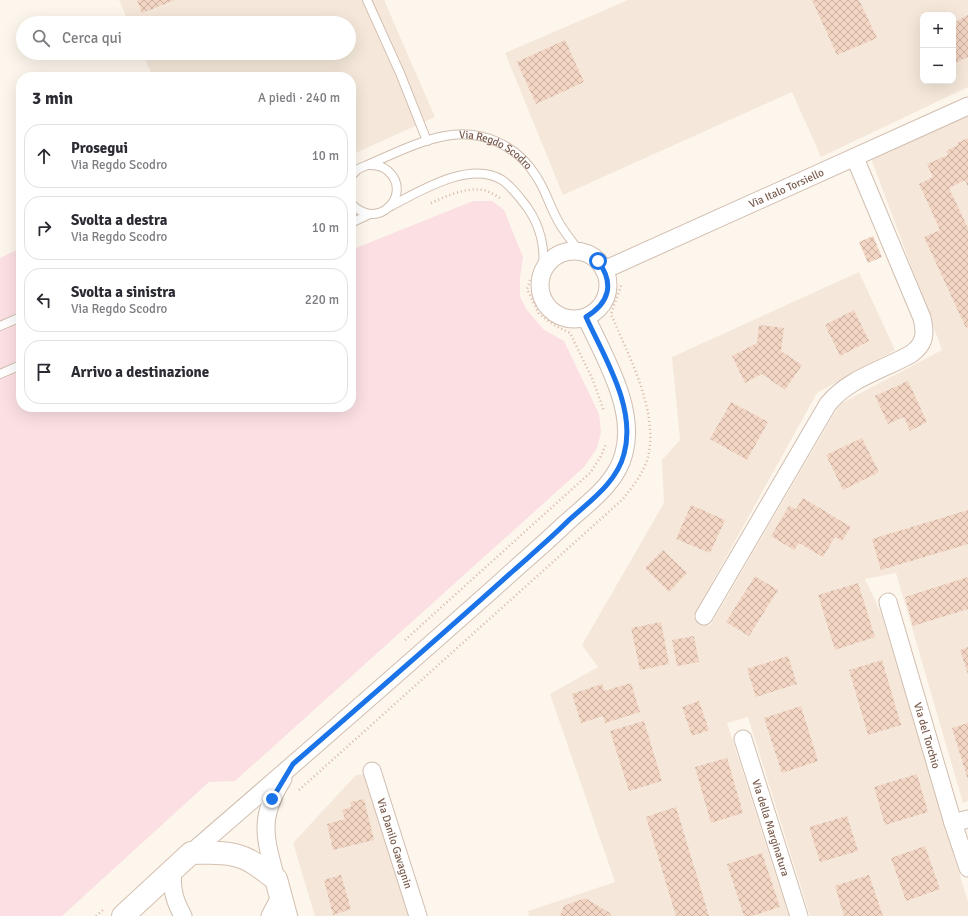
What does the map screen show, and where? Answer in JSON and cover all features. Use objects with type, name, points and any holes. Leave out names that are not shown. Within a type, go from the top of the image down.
[{"type":"street","name":"Via Italo Torsiello","points":[[604,270],[968,106]]},
{"type":"street","points":[[704,616],[828,404],[848,386],[911,354],[923,341],[925,333],[922,318],[854,158]]},
{"type":"street","points":[[536,276],[553,258],[571,251],[580,252]]},
{"type":"street","name":"Via Regdo Scodro","points":[[580,252],[590,255],[598,261],[604,270]]},
{"type":"street","points":[[115,911],[173,869],[552,536],[596,496],[615,475],[626,448],[626,418],[616,384],[586,317],[596,311],[603,303],[608,286],[608,281],[604,270]]},
{"type":"street","name":"Via Regdo Scodro","points":[[536,276],[540,285],[541,295],[546,305],[554,313],[564,318],[575,319],[586,317]]},
{"type":"street","name":"Via del Torchio","points":[[888,602],[960,821],[968,868]]},
{"type":"street","name":"Via della Marginatura","points":[[743,739],[798,916]]},
{"type":"street","points":[[278,902],[266,833],[266,819],[272,799],[293,764]]},
{"type":"street","name":"Via Danilo Gavagnin","points":[[372,772],[418,916]]},
{"type":"street","points":[[191,853],[216,853],[238,856],[251,862],[278,902]]},
{"type":"street","points":[[173,869],[173,896],[183,916]]},
{"type":"lane","points":[[367,0],[400,73],[428,141]]},
{"type":"lane","name":"Via Regdo Scodro","points":[[358,169],[428,141],[445,136],[482,136],[497,141],[512,150],[528,164],[543,188],[556,219],[580,252]]},
{"type":"lane","points":[[358,169],[379,166],[386,169],[395,179],[397,193],[391,206]]},
{"type":"lane","name":"Via Regdo Scodro","points":[[356,221],[370,214],[378,214],[385,211],[391,206],[432,186],[453,178],[480,174],[495,177],[508,185],[514,191],[534,218],[538,227],[544,256],[536,276]]},
{"type":"lane","points":[[356,209],[363,213],[370,214]]},
{"type":"lane","points":[[0,326],[16,319]]},
{"type":"lane","points":[[0,374],[16,367]]},
{"type":"path","points":[[430,203],[451,194],[472,190],[483,190],[502,199]]},
{"type":"path","points":[[536,276],[527,290],[539,314],[554,325],[570,333],[592,378],[606,417]]},
{"type":"path","points":[[400,645],[591,472],[601,456],[607,439]]},
{"type":"path","points":[[96,916],[115,911]]},
{"type":"shaded area","points":[[119,0],[384,0],[435,117],[356,153],[356,72],[151,72],[145,60],[356,60],[356,16],[126,16]]},
{"type":"shaded area","points":[[628,0],[968,0],[968,87],[821,157],[792,92],[563,195],[505,53]]},
{"type":"shaded area","points":[[968,116],[968,801],[963,803],[896,573],[865,579],[881,613],[968,902],[968,916],[810,916],[748,717],[727,723],[789,916],[529,916],[528,911],[615,882],[550,694],[598,667],[582,645],[664,503],[662,460],[680,440],[672,357],[859,272],[895,350],[817,393],[693,617],[710,626],[840,404],[942,350],[871,158]]},
{"type":"shaded area","points":[[473,201],[492,201],[504,210],[523,257],[520,278],[520,296],[526,309],[544,330],[564,341],[599,414],[601,432],[597,448],[584,467],[235,781],[209,782],[62,916],[0,916],[0,258],[16,250],[16,412],[356,412],[356,248]]},
{"type":"shaded area","points":[[366,774],[411,916],[315,916],[293,843],[356,775]]},
{"type":"building","points":[[137,0],[175,0],[142,13]]},
{"type":"building","points":[[812,0],[859,0],[877,38],[837,55]]},
{"type":"building","points":[[968,15],[968,57],[956,63],[956,48],[956,21]]},
{"type":"building","points":[[565,40],[584,82],[536,104],[517,62]]},
{"type":"building","points":[[968,138],[968,187],[965,180],[949,188],[968,228],[968,327],[966,328],[924,237],[940,230],[919,184],[933,177],[927,164],[948,155],[946,151],[958,145],[957,143]]},
{"type":"building","points":[[873,236],[882,257],[868,263],[859,242]]},
{"type":"building","points":[[854,310],[869,341],[840,356],[825,325]]},
{"type":"building","points":[[759,325],[784,328],[781,351],[802,365],[785,390],[762,374],[745,383],[732,356],[757,343]]},
{"type":"building","points":[[908,381],[927,422],[910,431],[904,417],[888,424],[875,396]]},
{"type":"building","points":[[731,402],[768,422],[747,460],[710,439]]},
{"type":"building","points":[[862,438],[879,472],[843,490],[826,455]]},
{"type":"building","points":[[803,498],[851,527],[842,541],[835,537],[823,557],[799,543],[794,550],[771,536],[789,506],[796,509]]},
{"type":"building","points":[[691,505],[725,520],[710,553],[676,539]]},
{"type":"building","points":[[968,510],[968,544],[881,570],[872,539]]},
{"type":"building","points":[[663,550],[687,573],[669,592],[645,568]]},
{"type":"building","points":[[755,576],[778,590],[749,636],[726,622]]},
{"type":"building","points":[[968,577],[968,609],[913,626],[905,597]]},
{"type":"building","points":[[858,583],[875,637],[835,650],[818,595]]},
{"type":"building","points":[[661,622],[669,664],[640,670],[631,628]]},
{"type":"building","points":[[694,636],[699,662],[677,666],[672,640]]},
{"type":"building","points":[[968,647],[968,674],[960,650]]},
{"type":"building","points":[[788,656],[797,684],[756,697],[747,669]]},
{"type":"building","points":[[882,660],[901,725],[868,735],[849,670]]},
{"type":"building","points":[[631,683],[640,712],[605,723],[603,716],[581,723],[572,694],[602,684],[604,691]]},
{"type":"building","points":[[699,701],[709,730],[692,736],[682,707]]},
{"type":"building","points":[[801,706],[818,761],[782,773],[764,718]]},
{"type":"building","points":[[644,721],[662,781],[629,791],[610,731]]},
{"type":"building","points":[[968,723],[968,780],[952,728]]},
{"type":"building","points":[[727,758],[743,813],[711,823],[695,767]]},
{"type":"building","points":[[917,774],[928,812],[885,825],[874,787]]},
{"type":"building","points":[[364,799],[374,840],[333,850],[327,824],[345,819],[342,810],[351,807],[350,802]]},
{"type":"building","points":[[676,807],[709,916],[676,916],[646,817]]},
{"type":"building","points":[[847,816],[858,851],[820,862],[809,827]]},
{"type":"building","points":[[925,846],[940,889],[906,901],[891,858]]},
{"type":"building","points":[[762,853],[780,907],[752,916],[744,916],[727,864]]},
{"type":"building","points":[[341,875],[351,909],[333,915],[324,880]]},
{"type":"building","points":[[869,875],[883,916],[844,916],[835,886]]},
{"type":"building","points":[[585,898],[610,913],[611,916],[560,916],[564,906]]},
{"type":"route","points":[[272,799],[280,783],[293,764],[552,536],[596,496],[618,470],[624,454],[626,440],[627,431],[625,411],[612,373],[586,317],[596,311],[603,303],[607,292],[608,281],[604,270],[598,261]]}]
